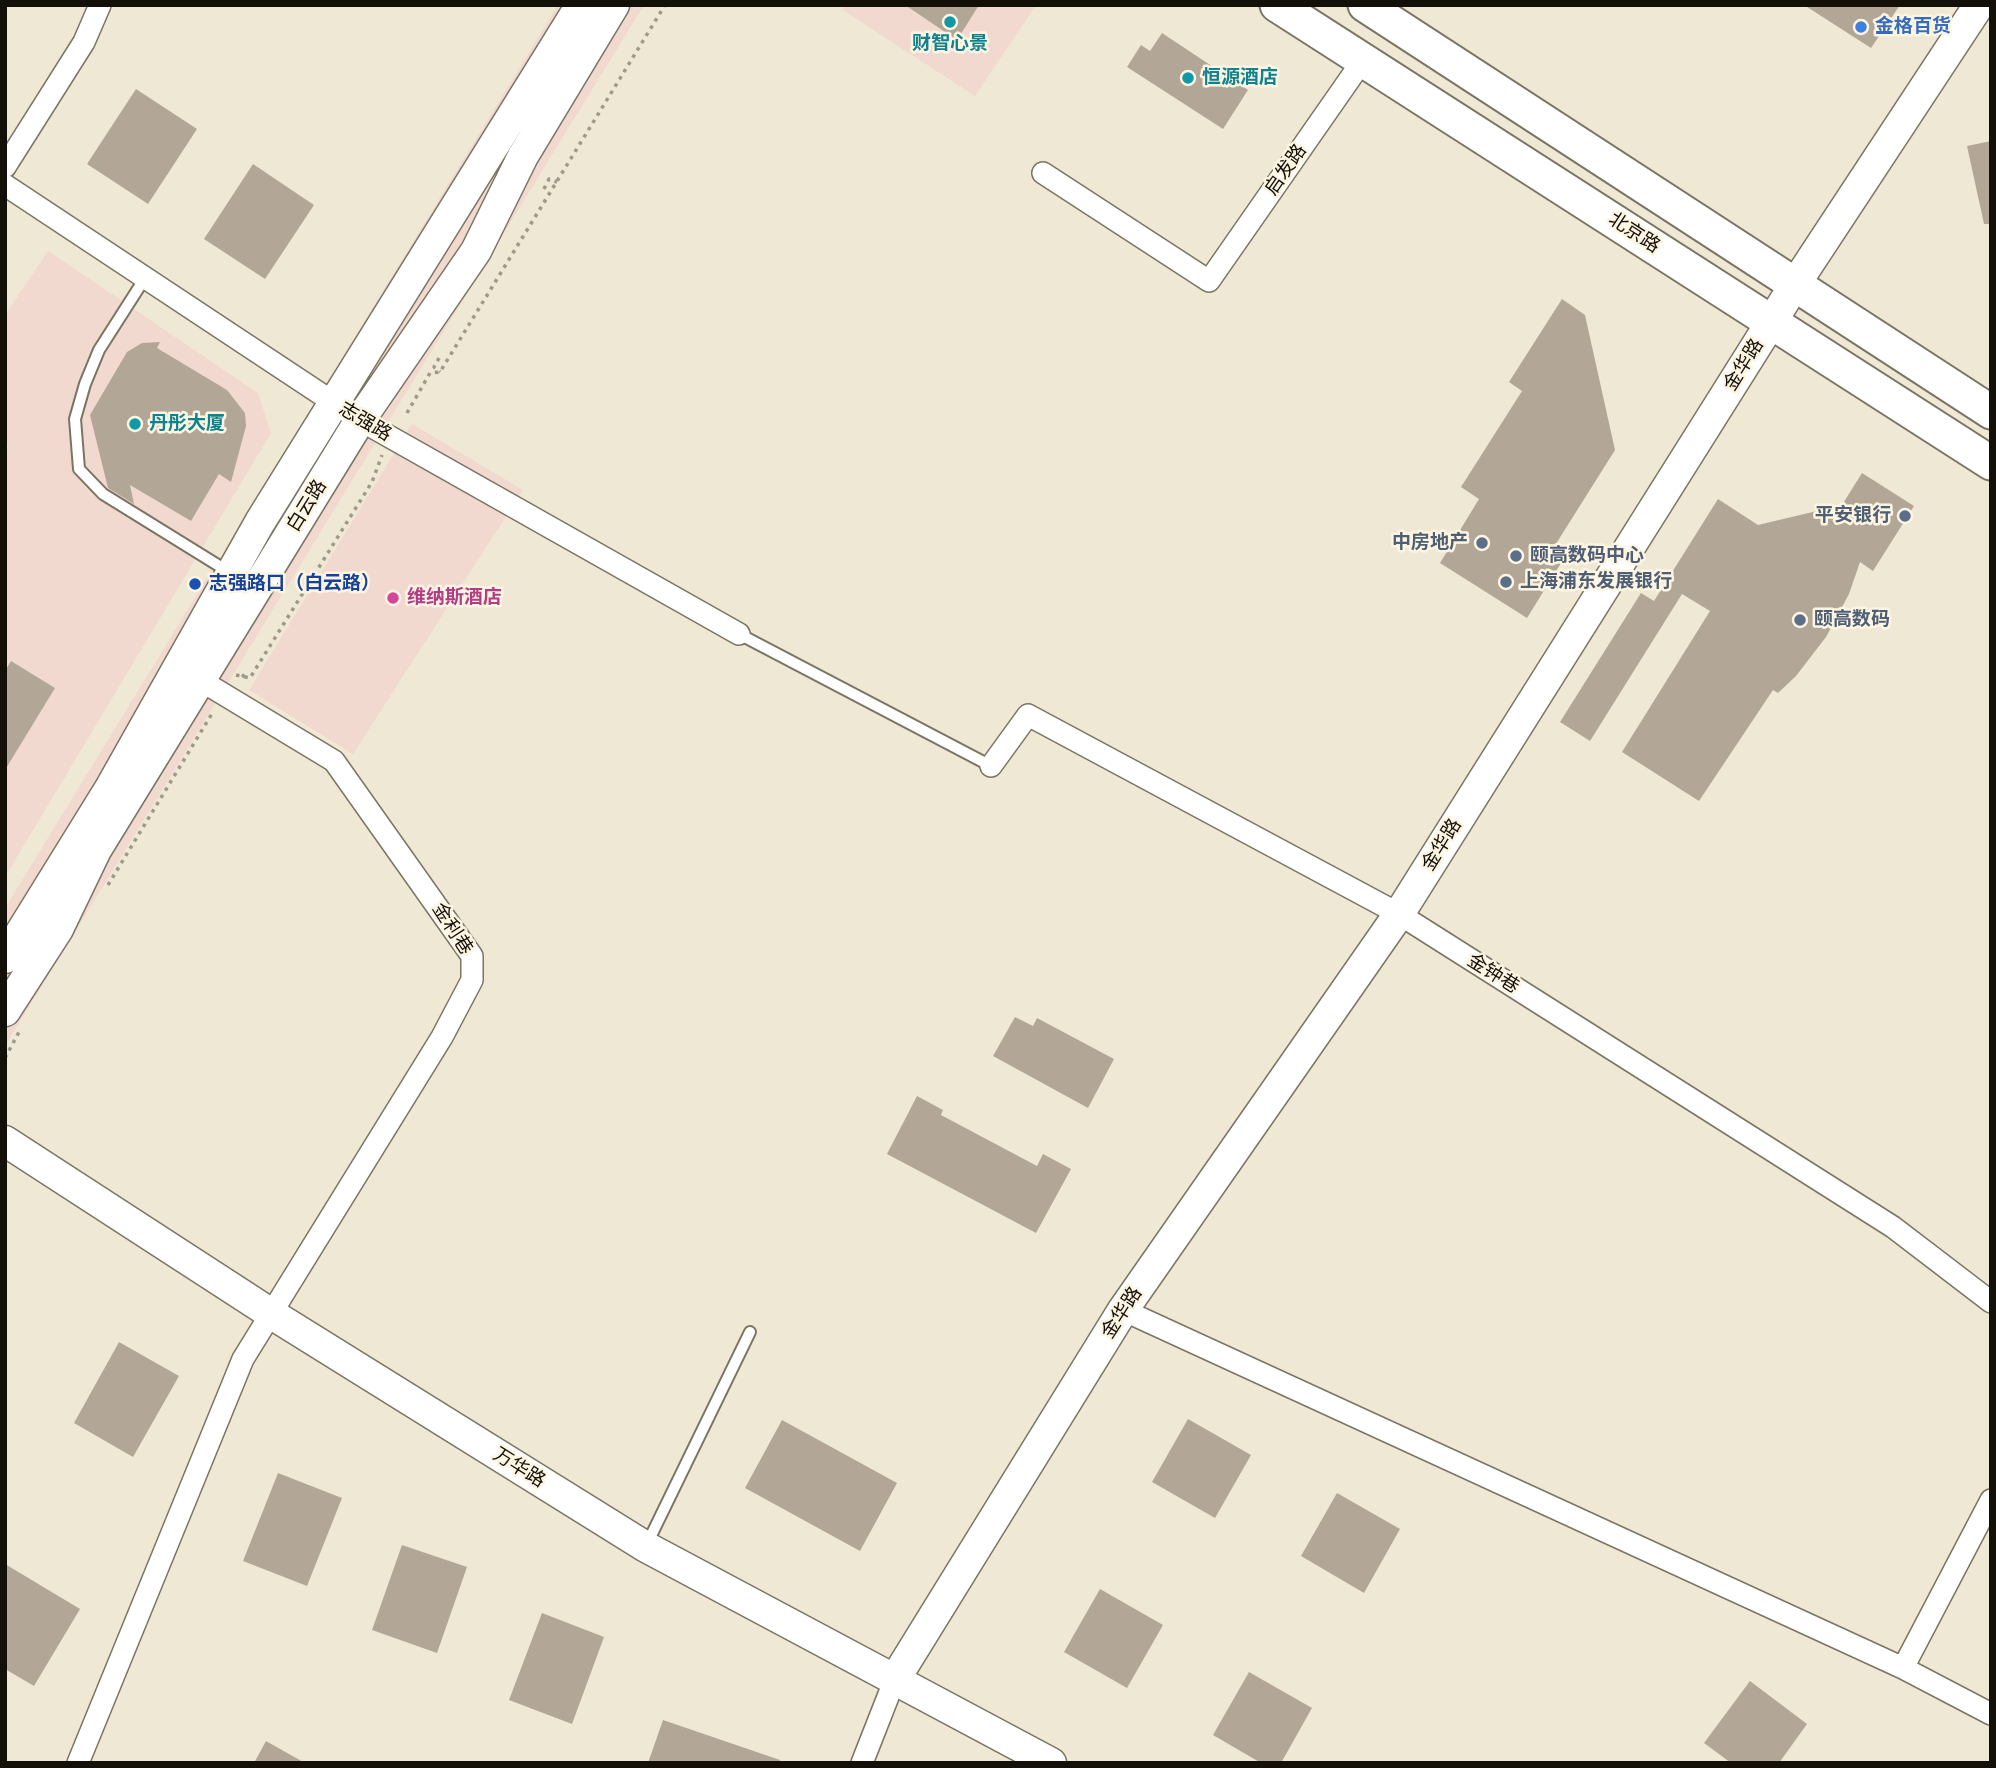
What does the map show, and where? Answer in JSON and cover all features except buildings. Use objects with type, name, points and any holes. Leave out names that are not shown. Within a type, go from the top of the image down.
[{"type":"main road","name":"北京路","points":[[1276,5],[1772,320],[1991,463]]},
{"type":"main road","points":[[1365,5],[1991,412]]},
{"type":"street","points":[[5,167],[84,42],[100,5]]},
{"type":"street","name":"白云路","points":[[5,958],[109,790],[232,573],[334,403],[581,5]]},
{"type":"street","name":"白云路","points":[[5,1010],[58,929],[96,850],[360,420],[476,251],[523,156],[614,5]]},
{"type":"street","name":"金华路","points":[[895,1679],[1123,1310],[1399,914],[1772,320],[1979,5]]},
{"type":"street","name":"启发路","points":[[1043,173],[1209,281],[1363,60]]},
{"type":"street","name":"志强路","points":[[5,184],[360,420],[739,634]]},
{"type":"street","name":"金利巷","points":[[78,1763],[243,1359],[442,1037],[472,980],[472,956],[334,761],[200,680]]},
{"type":"street","name":"金钟巷","points":[[991,766],[1028,715],[1399,914],[1893,1227],[1991,1302]]},
{"type":"street","name":"万华路","points":[[5,1141],[270,1313],[646,1547],[1051,1763]]},
{"type":"street","points":[[1123,1310],[1903,1668],[1991,1714]]},
{"type":"street","points":[[1903,1668],[1991,1500]]},
{"type":"street","points":[[862,1763],[895,1679]]},
{"type":"lane","points":[[145,278],[99,350],[85,384],[75,419],[79,469],[103,495],[232,573]]},
{"type":"lane","points":[[739,634],[991,766]]},
{"type":"lane","points":[[646,1547],[750,1332]]},
{"type":"path","points":[[440,372],[665,5]]},
{"type":"path","points":[[544,190],[550,179],[557,182]]},
{"type":"path","points":[[439,359],[433,367],[440,372]]},
{"type":"path","points":[[407,412],[430,373],[440,372]]},
{"type":"path","points":[[236,675],[250,678],[372,482],[383,453]]},
{"type":"path","points":[[243,677],[248,671]]},
{"type":"shaded area","points":[[558,5],[644,5],[5,1046],[5,908]]},
{"type":"shaded area","points":[[845,5],[1036,5],[975,96],[843,10]]},
{"type":"shaded area","points":[[48,251],[258,393],[271,433],[5,877],[5,453],[9,447],[5,445],[5,315]]},
{"type":"shaded area","points":[[412,424],[523,490],[353,754],[249,690]]},
{"type":"place","name":"财智心景","points":[[950,22]]},
{"type":"place","name":"金格百货","points":[[1861,27]]},
{"type":"place","name":"恒源酒店","points":[[1188,78]]},
{"type":"place","name":"丹彤大厦","points":[[135,424]]},
{"type":"place","name":"平安银行","points":[[1905,516]]},
{"type":"place","name":"中房地产","points":[[1482,543]]},
{"type":"place","name":"颐高数码中心","points":[[1516,556]]},
{"type":"place","name":"上海浦东发展银行","points":[[1506,582]]},
{"type":"place","name":"志强路口（白云路）","points":[[195,584]]},
{"type":"place","name":"维纳斯酒店","points":[[393,598]]},
{"type":"place","name":"颐高数码","points":[[1800,620]]}]
